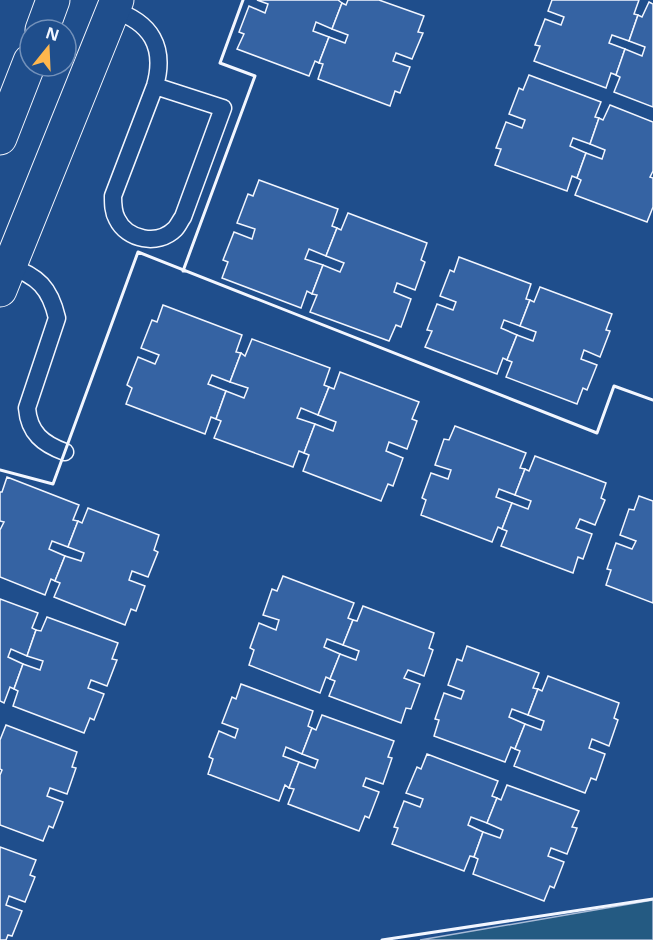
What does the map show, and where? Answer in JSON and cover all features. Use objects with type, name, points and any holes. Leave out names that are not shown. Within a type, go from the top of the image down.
[{"type":"street","points":[[46,18],[53,0]]},
{"type":"street","points":[[5,278],[115,5]]},
{"type":"street","points":[[0,138],[23,78]]},
{"type":"lane","points":[[115,5],[151,34],[157,47],[159,60],[155,86],[113,196],[113,208],[117,220],[125,230],[136,237],[150,240],[164,237],[175,229],[183,217],[223,108],[155,86]]},
{"type":"lane","points":[[5,278],[36,278],[53,302],[57,318],[27,408],[28,418],[39,439],[50,447],[65,452]]},
{"type":"shaded area","points":[[653,900],[653,940],[420,940]]},
{"type":"building","points":[[257,0],[338,0],[342,3],[332,29],[316,22],[313,31],[329,37],[319,63],[315,61],[309,76],[237,49],[244,34],[239,32],[249,6],[265,13],[268,4]]},
{"type":"building","points":[[348,0],[379,0],[424,16],[418,32],[423,33],[412,59],[396,53],[393,61],[410,67],[400,93],[395,91],[390,106],[318,79],[323,64],[319,63],[329,37],[345,43],[348,35],[332,29],[342,3],[346,5]]},
{"type":"building","points":[[552,0],[639,0],[634,14],[638,15],[629,41],[612,35],[609,43],[625,49],[616,75],[611,73],[606,88],[534,61],[540,46],[535,45],[545,19],[561,25],[564,17],[548,11]]},
{"type":"building","points":[[649,2],[653,4],[653,107],[614,92],[620,77],[616,75],[625,49],[642,56],[645,47],[629,41],[638,15],[642,17]]},
{"type":"building","points":[[529,75],[601,102],[595,117],[599,118],[590,144],[573,138],[570,146],[586,153],[577,178],[572,176],[567,191],[495,165],[501,149],[496,148],[506,122],[522,128],[525,120],[509,114],[519,88],[523,90]]},
{"type":"building","points":[[610,105],[653,122],[653,171],[650,177],[653,178],[653,207],[647,222],[575,195],[581,180],[577,178],[586,153],[602,159],[605,150],[590,144],[599,118],[603,120]]},
{"type":"building","points":[[259,180],[338,209],[332,226],[337,228],[326,256],[309,249],[305,259],[323,265],[312,294],[307,291],[301,308],[222,278],[228,262],[223,260],[234,232],[252,239],[255,229],[237,223],[248,194],[253,196]]},
{"type":"building","points":[[348,213],[427,243],[421,260],[425,262],[415,290],[397,283],[394,292],[411,299],[401,327],[396,325],[389,341],[310,312],[317,295],[312,294],[323,265],[340,272],[344,263],[326,256],[337,228],[341,230]]},
{"type":"building","points":[[459,257],[531,284],[526,299],[530,300],[520,326],[504,320],[501,328],[517,335],[507,360],[503,358],[497,374],[425,347],[432,331],[427,330],[437,304],[453,310],[456,302],[440,296],[450,270],[454,272]]},
{"type":"building","points":[[540,287],[612,314],[606,330],[610,331],[600,357],[584,350],[581,359],[597,365],[587,390],[583,388],[577,404],[506,377],[512,362],[507,360],[517,335],[533,341],[536,332],[520,326],[530,300],[534,302]]},
{"type":"building","points":[[163,305],[242,335],[236,352],[241,353],[230,382],[212,375],[208,384],[226,391],[216,419],[211,417],[205,434],[126,404],[132,388],[127,385],[138,357],[155,364],[159,355],[141,348],[152,320],[157,322]]},
{"type":"building","points":[[252,339],[330,368],[324,385],[329,387],[318,415],[301,408],[297,418],[315,424],[304,453],[299,451],[293,467],[214,438],[221,421],[216,419],[226,391],[244,398],[248,388],[230,382],[241,353],[245,356]]},
{"type":"building","points":[[340,372],[419,402],[412,419],[417,421],[407,449],[389,442],[386,451],[403,458],[393,486],[388,484],[381,501],[303,471],[309,455],[304,453],[315,424],[333,431],[336,422],[318,415],[329,387],[334,389]]},
{"type":"building","points":[[455,426],[526,453],[520,468],[525,469],[515,495],[499,489],[496,497],[512,503],[502,529],[498,527],[492,542],[421,515],[426,500],[422,498],[431,473],[448,479],[451,470],[435,465],[444,439],[449,440]]},
{"type":"building","points":[[535,456],[606,483],[601,498],[605,500],[595,525],[580,519],[576,528],[592,534],[583,559],[578,557],[573,573],[501,546],[507,531],[502,529],[512,503],[528,509],[531,501],[515,495],[525,469],[529,471]]},
{"type":"building","points":[[7,477],[79,505],[73,520],[78,521],[68,547],[52,541],[49,549],[65,556],[55,581],[51,579],[45,595],[0,577],[0,530],[4,522],[0,521],[0,492],[2,492]]},
{"type":"building","points":[[639,496],[653,501],[653,603],[606,585],[611,570],[607,569],[616,543],[632,549],[636,541],[620,535],[629,509],[634,510]]},
{"type":"building","points":[[88,508],[159,535],[154,550],[158,552],[148,577],[132,571],[129,580],[145,586],[136,611],[131,609],[125,625],[54,597],[60,583],[55,581],[65,556],[81,561],[84,553],[68,547],[78,521],[82,523]]},
{"type":"building","points":[[283,576],[354,603],[348,618],[353,620],[343,645],[327,639],[324,647],[340,654],[330,679],[326,677],[320,693],[249,665],[254,650],[250,648],[259,623],[276,630],[279,620],[263,615],[272,589],[277,591]]},
{"type":"building","points":[[0,599],[38,613],[32,628],[36,630],[27,656],[11,649],[8,657],[23,664],[14,689],[10,687],[4,703],[0,701]]},
{"type":"building","points":[[363,606],[434,633],[429,648],[433,650],[424,676],[408,670],[404,678],[420,684],[411,709],[406,708],[401,723],[329,696],[335,681],[330,679],[340,654],[356,660],[359,651],[343,645],[353,620],[357,621]]},
{"type":"building","points":[[47,617],[118,643],[112,659],[117,660],[107,686],[91,680],[88,688],[104,694],[94,720],[90,718],[84,733],[13,706],[18,691],[14,689],[23,664],[40,670],[43,661],[27,656],[36,630],[41,631]]},
{"type":"building","points":[[467,646],[539,673],[533,688],[538,689],[528,715],[512,709],[509,717],[525,724],[515,749],[511,747],[505,762],[434,736],[439,720],[435,719],[444,693],[461,699],[464,691],[448,685],[457,659],[462,661]]},
{"type":"building","points":[[548,676],[619,703],[614,718],[618,720],[609,746],[592,739],[589,748],[605,754],[596,780],[591,778],[585,793],[514,766],[520,751],[515,749],[525,724],[541,730],[544,721],[528,715],[538,689],[542,691]]},
{"type":"building","points":[[241,684],[313,711],[308,726],[312,728],[302,754],[286,747],[283,756],[299,762],[289,788],[285,785],[279,801],[208,774],[213,759],[209,757],[219,731],[235,738],[238,729],[222,723],[232,697],[236,699]]},
{"type":"building","points":[[322,715],[394,741],[388,757],[392,758],[383,784],[366,778],[363,786],[379,792],[369,818],[365,816],[359,831],[288,804],[294,789],[289,788],[299,762],[315,768],[318,760],[302,754],[312,728],[316,730]]},
{"type":"building","points":[[6,725],[77,752],[72,767],[76,768],[67,794],[50,788],[47,796],[63,802],[53,828],[49,826],[43,841],[0,825],[0,775],[2,770],[0,769],[0,740]]},
{"type":"building","points":[[427,754],[498,781],[492,796],[497,798],[487,823],[471,817],[468,825],[483,832],[474,857],[470,856],[464,871],[392,844],[398,828],[394,827],[404,801],[420,807],[423,799],[406,793],[417,767],[421,769]]},
{"type":"building","points":[[507,785],[579,811],[572,827],[577,828],[567,854],[551,848],[548,856],[564,862],[554,888],[550,886],[544,901],[473,874],[478,859],[474,857],[483,832],[500,838],[503,830],[487,823],[497,798],[501,800]]},
{"type":"building","points":[[0,847],[36,860],[30,875],[35,877],[25,902],[9,896],[6,905],[22,911],[12,936],[8,935],[6,940],[0,940]]},
{"type":"wall","points":[[185,271],[183,271],[255,76],[220,63],[243,0]]},
{"type":"wall","points":[[0,470],[53,484],[138,252],[597,433],[614,386],[653,400]]},
{"type":"wall","points":[[382,940],[653,899]]}]
